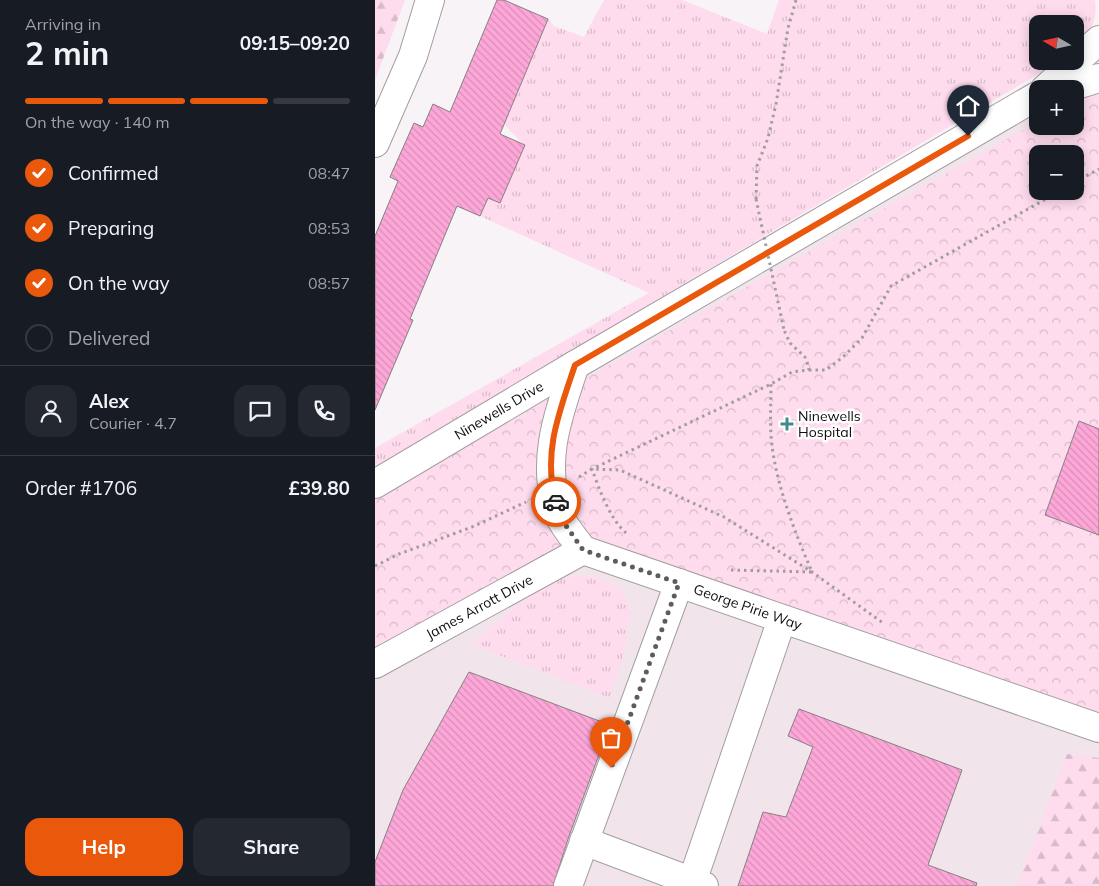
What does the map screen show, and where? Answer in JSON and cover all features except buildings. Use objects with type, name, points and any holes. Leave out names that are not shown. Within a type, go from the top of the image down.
[{"type":"street","points":[[375,143],[413,56],[430,0]]},
{"type":"street","name":"Ninewells Drive","points":[[1055,80],[1099,40]]},
{"type":"street","points":[[1084,83],[1099,78]]},
{"type":"street","name":"Ninewells Drive","points":[[375,484],[1029,100]]},
{"type":"street","points":[[575,365],[559,410],[551,449],[553,490],[560,517],[583,550]]},
{"type":"street","name":"George Pirie Way","points":[[583,550],[1099,728]]},
{"type":"street","name":"James Arrott Drive","points":[[375,664],[583,550]]},
{"type":"street","points":[[568,886],[679,583]]},
{"type":"street","points":[[584,841],[698,884],[782,619]]},
{"type":"path","points":[[796,0],[788,28],[776,104],[757,166],[757,199],[784,330],[790,343],[805,358],[809,370]]},
{"type":"path","points":[[1084,177],[1099,168]]},
{"type":"path","points":[[630,537],[617,526],[592,469],[771,384],[792,372],[826,370],[862,338],[891,286],[1044,200]]},
{"type":"path","points":[[771,384],[771,436],[778,474],[791,522],[811,572]]},
{"type":"shaded area","name":"Ninewells Hospital","points":[[1099,45],[1099,886],[375,886],[375,484],[1029,87],[1029,135],[1084,135],[1084,80],[1041,80],[1058,70],[1084,70],[1084,54]]},
{"type":"green space","points":[[375,0],[405,0],[375,80]]},
{"type":"green space","points":[[604,0],[682,0],[767,34],[779,0],[1095,0],[1096,8],[1094,22],[1084,41],[1084,15],[1029,15],[1029,70],[1045,70],[375,467],[375,448],[649,293],[480,216],[488,198],[500,203],[525,146],[504,124],[548,19],[554,26],[584,37]]},
{"type":"green space","points":[[1099,92],[1099,724],[588,538],[375,663],[375,498],[1029,127],[1029,135],[1084,135],[1084,96]]},
{"type":"green space","points":[[575,576],[597,577],[622,590],[631,612],[625,649],[610,698],[471,644],[545,583]]},
{"type":"green space","points":[[1067,754],[1099,758],[1099,886],[1017,886]]},
{"type":"way so far","points":[[556,502],[560,517],[583,550],[679,583],[611,768]]},
{"type":"place","name":"Ninewells Hospital","points":[[787,424]]},
{"type":"route","points":[[556,502],[553,490],[551,449],[559,410],[575,365],[968,136]]}]
